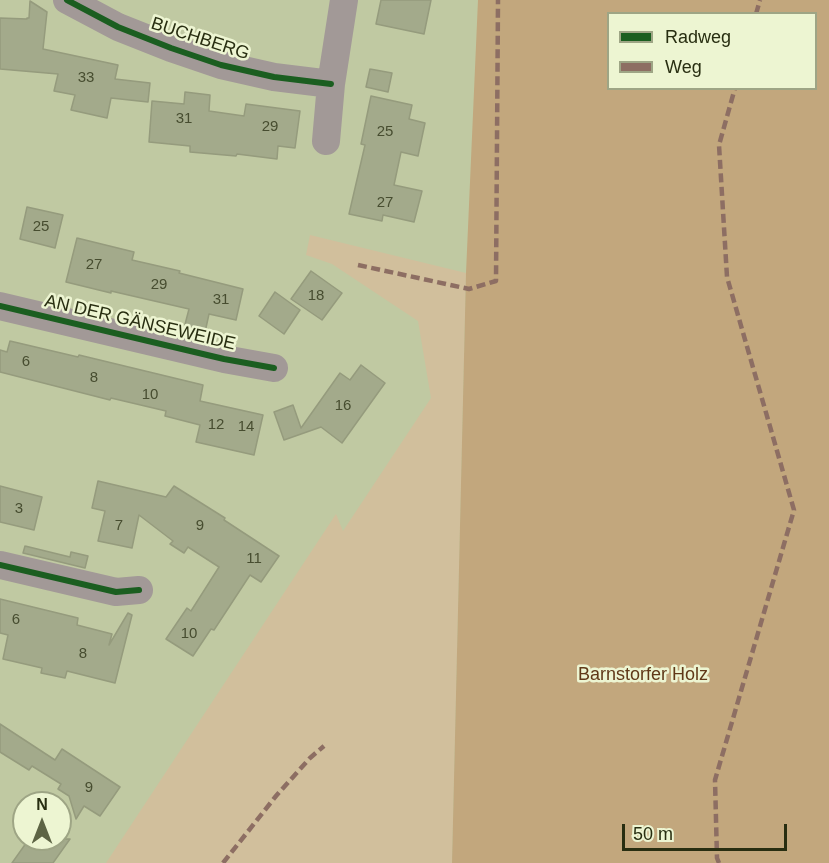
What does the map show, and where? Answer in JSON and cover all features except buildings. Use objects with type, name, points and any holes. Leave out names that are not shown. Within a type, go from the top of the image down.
[{"type":"street","name":"BUCHBERG","points":[[67,0],[118,27],[171,48],[221,64],[274,77],[331,84]]},
{"type":"street","points":[[326,141],[331,84],[344,0]]},
{"type":"street","name":"AN DER GÄNSEWEIDE","points":[[0,306],[274,368]]},
{"type":"street","points":[[0,565],[116,592],[139,590]]},
{"type":"shaded area","points":[[310,235],[466,273],[452,863],[106,863],[336,514],[343,531],[431,398],[418,321],[332,264],[306,255]]},
{"type":"green space","name":"Barnstorfer Holz","points":[[478,0],[829,0],[829,863],[452,863],[466,273]]},
{"type":"marked path","points":[[358,265],[469,289],[496,281],[498,0]]},
{"type":"marked path","points":[[757,12],[760,0]]},
{"type":"marked path","points":[[719,863],[715,780],[794,510],[727,277],[719,145],[734,90]]},
{"type":"marked path","points":[[223,863],[276,796],[324,746]]},
{"type":"cycle path","points":[[67,0],[118,27],[221,65],[274,77],[331,84]]},
{"type":"cycle path","points":[[0,306],[224,359],[274,368]]},
{"type":"cycle path","points":[[0,565],[116,592],[139,590]]}]
